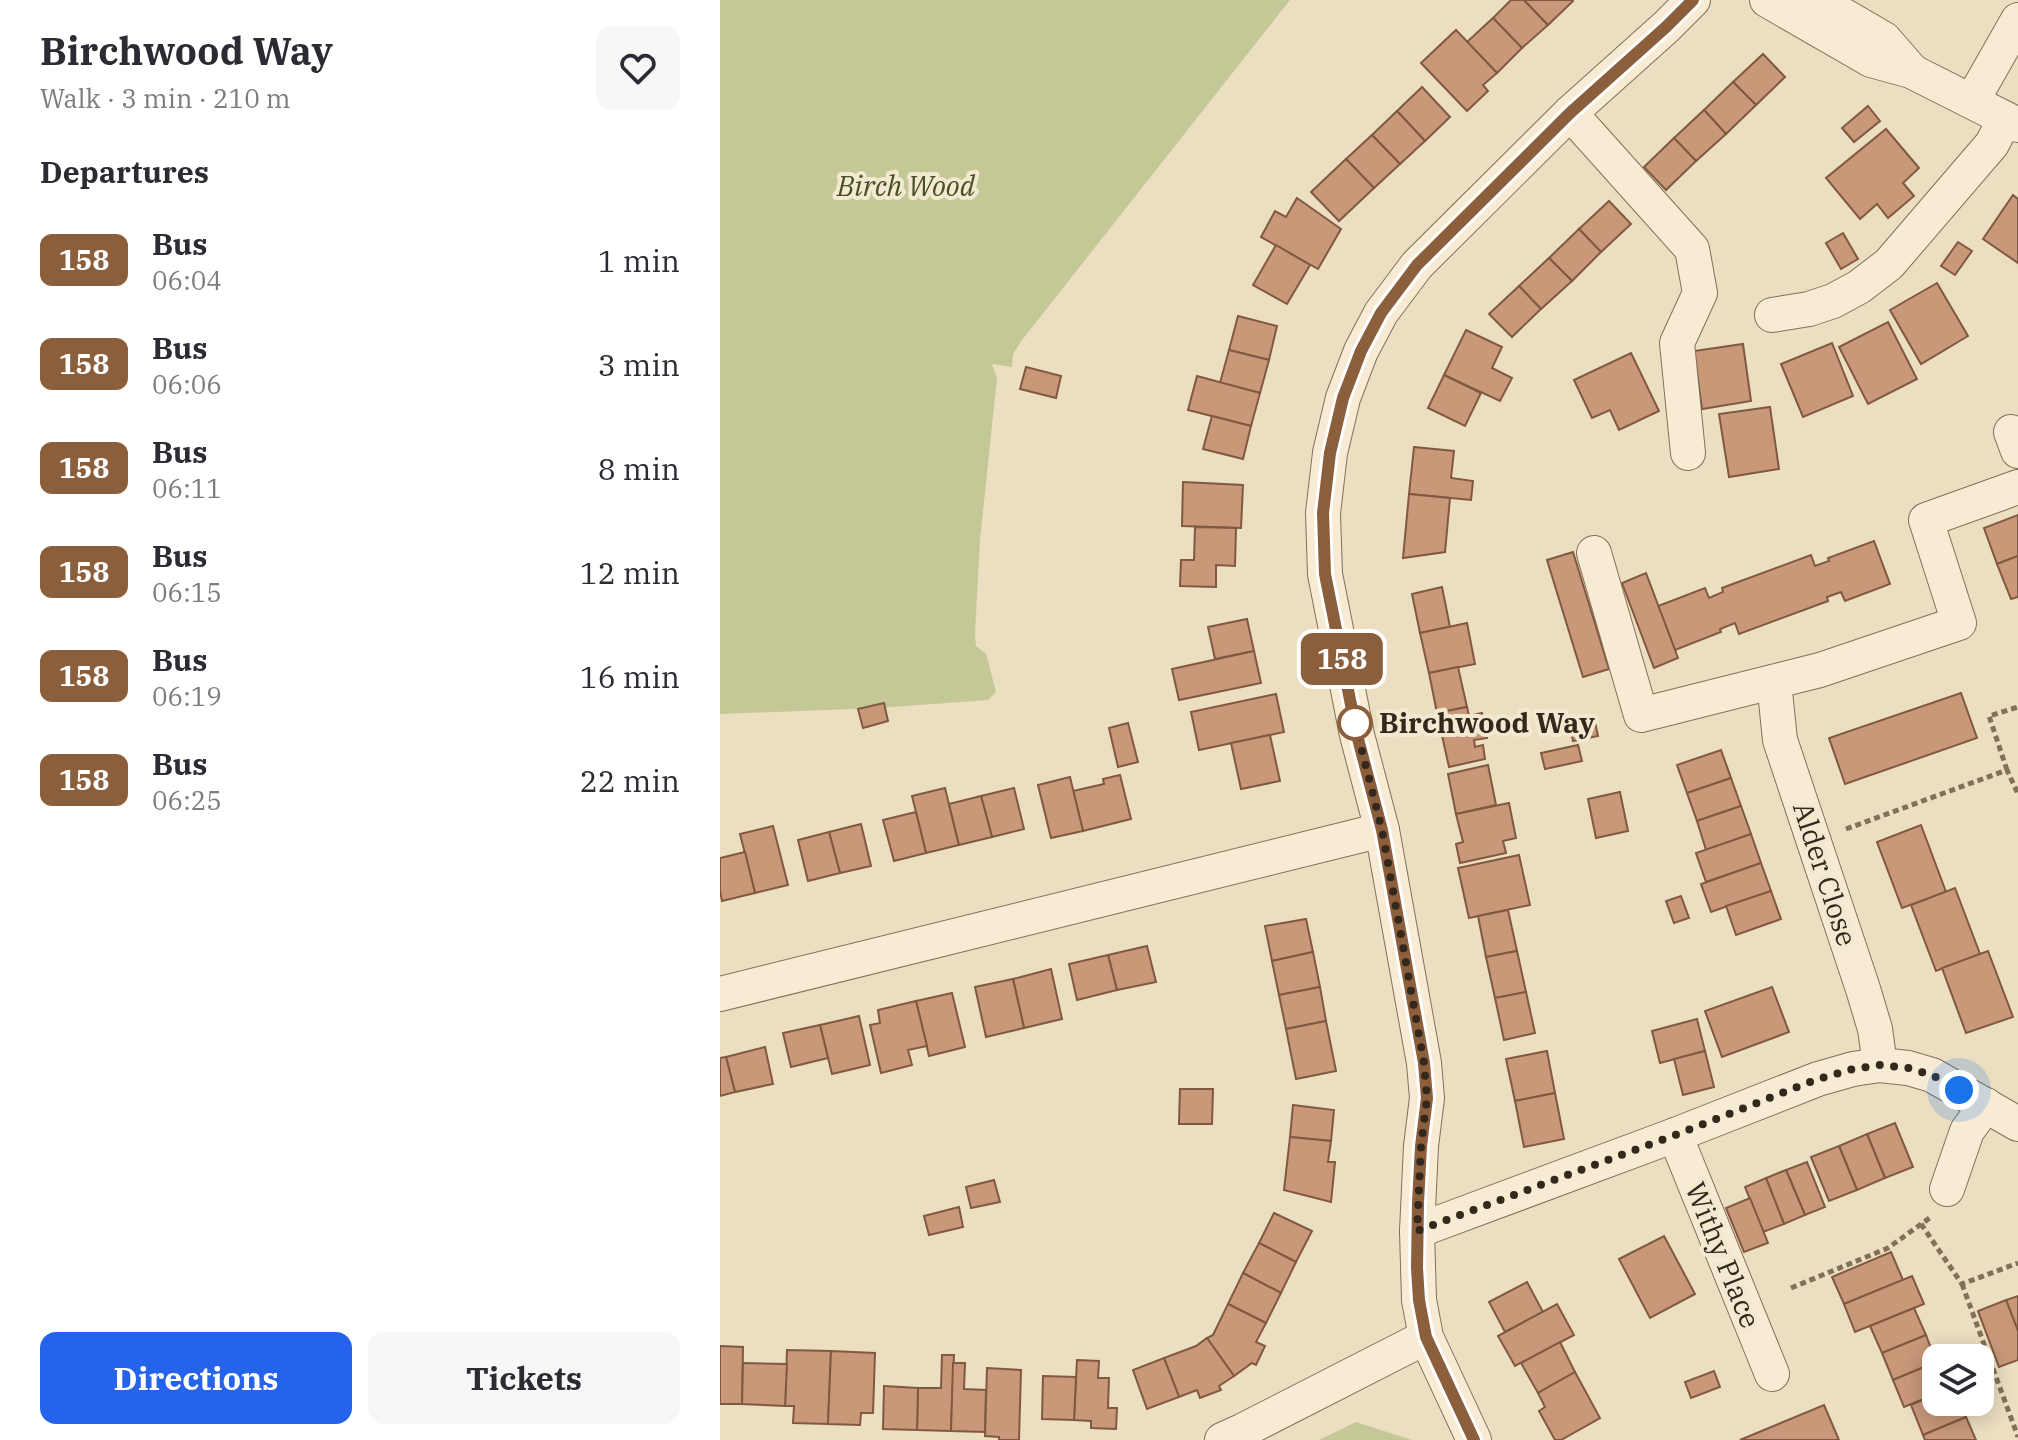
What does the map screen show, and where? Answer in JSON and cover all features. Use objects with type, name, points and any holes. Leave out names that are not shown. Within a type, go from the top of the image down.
[{"type":"street","points":[[1474,1440],[1426,1337],[1419,1300],[1417,1231],[1427,1098],[1424,1063],[1382,830],[1357,735],[1325,574],[1323,513],[1330,453],[1343,398],[1361,351],[1381,313],[1417,265],[1570,113],[1693,0]]},
{"type":"street","points":[[1767,0],[1871,60],[1911,71],[2011,122],[1889,264],[1859,287],[1833,301],[1809,309],[1772,315]]},
{"type":"street","points":[[1817,0],[1884,39],[1911,71]]},
{"type":"street","points":[[1972,101],[2018,20]]},
{"type":"street","points":[[1570,113],[1692,249],[1700,293],[1677,343],[1688,453]]},
{"type":"street","points":[[1594,553],[1641,715],[1820,670],[1959,623],[1926,520],[2018,487]]},
{"type":"street","name":"Alder Close","points":[[1774,682],[1780,740],[1875,1029],[1880,1065]]},
{"type":"street","points":[[720,994],[1382,830]]},
{"type":"street","points":[[1417,1231],[1818,1079],[1853,1069],[1880,1065],[1932,1075],[2018,1124]]},
{"type":"street","points":[[1947,1189],[1967,1131],[1986,1105]]},
{"type":"street","name":"Withy Place","points":[[1675,1135],[1772,1374]]},
{"type":"street","points":[[1222,1440],[1426,1337]]},
{"type":"path","points":[[2018,707],[1989,716],[2018,794]]},
{"type":"path","points":[[1815,841],[2007,770]]},
{"type":"path","points":[[1791,1288],[1888,1248],[1939,1210],[1947,1189]]},
{"type":"path","points":[[1921,1224],[1962,1284],[2018,1437]]},
{"type":"path","points":[[1962,1284],[2018,1263]]},
{"type":"green space","name":"Birch Wood","points":[[720,0],[1290,0],[1022,340],[1013,354],[1012,367],[992,364],[997,378],[980,540],[975,634],[976,646],[986,654],[996,692],[988,700],[720,714]]},
{"type":"green space","points":[[1356,1422],[1412,1440],[1319,1440]]},
{"type":"building","points":[[1511,0],[1524,0],[1548,25],[1522,48],[1493,18]]},
{"type":"building","points":[[1524,0],[1572,0],[1573,1],[1548,25]]},
{"type":"building","points":[[1493,18],[1522,48],[1497,73],[1467,42]]},
{"type":"building","points":[[1456,30],[1497,73],[1483,85],[1488,91],[1467,111],[1421,63]]},
{"type":"building","points":[[1763,54],[1785,77],[1756,105],[1733,82]]},
{"type":"building","points":[[1733,82],[1756,105],[1726,134],[1704,110]]},
{"type":"building","points":[[1422,87],[1450,117],[1425,141],[1397,111]]},
{"type":"building","points":[[1868,106],[1880,121],[1854,142],[1842,128]]},
{"type":"building","points":[[1704,110],[1726,134],[1696,161],[1674,138]]},
{"type":"building","points":[[1397,111],[1425,141],[1400,164],[1372,135]]},
{"type":"building","points":[[1886,129],[1919,168],[1903,183],[1914,196],[1888,218],[1877,204],[1860,219],[1826,178]]},
{"type":"building","points":[[1372,135],[1400,164],[1374,188],[1346,159]]},
{"type":"building","points":[[1674,138],[1696,161],[1666,190],[1644,167]]},
{"type":"building","points":[[1346,159],[1374,188],[1339,221],[1311,192]]},
{"type":"building","points":[[2013,195],[2018,199],[2018,263],[1983,239]]},
{"type":"building","points":[[1297,198],[1341,229],[1318,269],[1261,237],[1275,211],[1286,217]]},
{"type":"building","points":[[1609,201],[1631,224],[1601,252],[1579,229]]},
{"type":"building","points":[[1579,229],[1601,252],[1572,281],[1549,258]]},
{"type":"building","points":[[1843,233],[1858,259],[1841,269],[1826,243]]},
{"type":"building","points":[[1958,242],[1972,251],[1955,275],[1941,266]]},
{"type":"building","points":[[1276,245],[1310,265],[1287,304],[1253,285]]},
{"type":"building","points":[[1549,258],[1572,281],[1541,309],[1519,286]]},
{"type":"building","points":[[1937,283],[1968,336],[1921,364],[1890,310]]},
{"type":"building","points":[[1519,286],[1541,309],[1512,337],[1489,314]]},
{"type":"building","points":[[1238,316],[1277,326],[1269,360],[1229,350]]},
{"type":"building","points":[[1888,322],[1917,379],[1868,404],[1839,347]]},
{"type":"building","points":[[1466,330],[1502,347],[1492,368],[1512,378],[1500,401],[1444,375]]},
{"type":"building","points":[[1832,343],[1853,396],[1803,417],[1781,364]]},
{"type":"building","points":[[1743,344],[1751,401],[1702,409],[1694,351]]},
{"type":"building","points":[[1229,350],[1269,360],[1260,393],[1220,383]]},
{"type":"building","points":[[1631,353],[1659,411],[1619,430],[1610,410],[1592,418],[1574,380]]},
{"type":"building","points":[[1026,367],[1061,376],[1056,398],[1020,389]]},
{"type":"building","points":[[1444,375],[1481,393],[1465,426],[1428,408]]},
{"type":"building","points":[[1197,376],[1260,393],[1251,426],[1188,410]]},
{"type":"building","points":[[1770,407],[1779,469],[1729,477],[1719,414]]},
{"type":"building","points":[[1212,416],[1251,426],[1243,459],[1203,449]]},
{"type":"building","points":[[1414,447],[1454,451],[1451,478],[1473,481],[1471,500],[1409,494]]},
{"type":"building","points":[[1183,482],[1243,485],[1241,528],[1182,526]]},
{"type":"building","points":[[1409,494],[1450,498],[1445,552],[1403,558]]},
{"type":"building","points":[[2018,515],[2018,556],[1997,564],[1984,528]]},
{"type":"building","points":[[1195,527],[1236,528],[1235,566],[1216,565],[1216,587],[1180,586],[1181,560],[1194,560]]},
{"type":"building","points":[[1874,541],[1890,584],[1845,601],[1841,592],[1827,597],[1828,601],[1739,634],[1735,623],[1720,629],[1721,632],[1675,650],[1658,606],[1705,588],[1709,598],[1723,592],[1722,588],[1811,555],[1815,566]]},
{"type":"building","points":[[1573,552],[1609,669],[1583,677],[1547,560]]},
{"type":"building","points":[[2018,556],[2018,597],[2011,599],[1997,564]]},
{"type":"building","points":[[1646,573],[1678,658],[1654,668],[1622,583]]},
{"type":"building","points":[[1442,587],[1450,627],[1420,633],[1412,594]]},
{"type":"building","points":[[1247,619],[1254,651],[1215,659],[1208,627]]},
{"type":"building","points":[[1467,623],[1475,664],[1429,673],[1420,633]]},
{"type":"building","points":[[1254,651],[1261,683],[1179,700],[1172,669]]},
{"type":"building","points":[[1458,667],[1467,707],[1437,713],[1429,673]]},
{"type":"building","points":[[1961,693],[1977,738],[1845,784],[1829,738]]},
{"type":"building","points":[[1276,694],[1284,732],[1199,750],[1191,712]]},
{"type":"building","points":[[884,703],[888,721],[863,728],[858,709]]},
{"type":"building","points":[[1467,707],[1469,716],[1482,713],[1487,738],[1474,740],[1475,747],[1483,745],[1485,759],[1449,767],[1437,713]]},
{"type":"building","points":[[1595,722],[1598,736],[1573,741],[1570,727]]},
{"type":"building","points":[[1128,723],[1138,762],[1118,767],[1109,728]]},
{"type":"building","points":[[1270,735],[1280,781],[1241,789],[1231,743]]},
{"type":"building","points":[[1578,745],[1582,761],[1545,769],[1541,753]]},
{"type":"building","points":[[1721,750],[1731,778],[1687,793],[1677,765]]},
{"type":"building","points":[[1488,765],[1496,805],[1456,814],[1448,774]]},
{"type":"building","points":[[1120,775],[1131,819],[1083,831],[1073,791],[1104,784],[1103,779]]},
{"type":"building","points":[[1070,777],[1083,831],[1051,838],[1038,785]]},
{"type":"building","points":[[1731,778],[1741,806],[1697,821],[1687,793]]},
{"type":"building","points":[[945,788],[959,845],[926,853],[912,796]]},
{"type":"building","points":[[1014,788],[1024,829],[992,837],[981,796]]},
{"type":"building","points":[[1620,792],[1628,831],[1596,838],[1588,799]]},
{"type":"building","points":[[981,796],[992,837],[959,845],[949,804]]},
{"type":"building","points":[[1509,803],[1516,838],[1503,841],[1506,853],[1460,863],[1456,844],[1463,842],[1456,814]]},
{"type":"building","points":[[1741,806],[1751,834],[1706,850],[1697,821]]},
{"type":"building","points":[[916,812],[926,853],[894,861],[883,820]]},
{"type":"building","points":[[861,824],[871,866],[840,873],[829,832]]},
{"type":"building","points":[[1921,825],[1946,892],[1902,908],[1877,842]]},
{"type":"building","points":[[773,826],[788,885],[755,893],[740,834]]},
{"type":"building","points":[[829,832],[840,873],[808,881],[798,840]]},
{"type":"building","points":[[1751,834],[1761,863],[1706,882],[1696,853]]},
{"type":"building","points":[[745,852],[755,893],[722,901],[720,858]]},
{"type":"building","points":[[1519,855],[1530,905],[1469,918],[1458,868]]},
{"type":"building","points":[[1761,863],[1771,891],[1711,912],[1701,884]]},
{"type":"building","points":[[1955,888],[1980,954],[1936,971],[1911,905]]},
{"type":"building","points":[[1771,891],[1781,919],[1736,935],[1726,906]]},
{"type":"building","points":[[1681,896],[1689,918],[1674,923],[1666,901]]},
{"type":"building","points":[[1508,910],[1517,951],[1486,957],[1478,916]]},
{"type":"building","points":[[1306,919],[1313,952],[1272,961],[1265,926]]},
{"type":"building","points":[[1147,946],[1156,982],[1117,990],[1108,955]]},
{"type":"building","points":[[1517,951],[1526,992],[1495,998],[1486,957]]},
{"type":"building","points":[[1988,951],[2013,1017],[1966,1033],[1942,968]]},
{"type":"building","points":[[1313,952],[1320,987],[1279,995],[1272,961]]},
{"type":"building","points":[[1108,955],[1117,990],[1077,1000],[1069,964]]},
{"type":"building","points":[[1051,969],[1062,1019],[1024,1028],[1013,979]]},
{"type":"building","points":[[1013,979],[1024,1028],[986,1037],[975,987]]},
{"type":"building","points":[[1320,987],[1326,1021],[1286,1029],[1279,995]]},
{"type":"building","points":[[1772,987],[1789,1032],[1722,1057],[1705,1011]]},
{"type":"building","points":[[1526,992],[1535,1033],[1504,1040],[1495,998]]},
{"type":"building","points":[[952,993],[965,1047],[929,1056],[916,1001]]},
{"type":"building","points":[[916,1001],[927,1046],[908,1050],[912,1065],[881,1073],[870,1025],[880,1023],[878,1010]]},
{"type":"building","points":[[859,1016],[870,1065],[832,1074],[820,1025]]},
{"type":"building","points":[[1697,1019],[1705,1051],[1660,1063],[1652,1031]]},
{"type":"building","points":[[1326,1021],[1336,1071],[1296,1079],[1286,1029]]},
{"type":"building","points":[[820,1025],[828,1058],[791,1067],[783,1033]]},
{"type":"building","points":[[765,1047],[773,1084],[735,1092],[726,1057]]},
{"type":"building","points":[[1547,1051],[1555,1093],[1515,1101],[1506,1059]]},
{"type":"building","points":[[1705,1051],[1714,1087],[1683,1095],[1674,1059]]},
{"type":"building","points":[[726,1057],[735,1092],[720,1096],[720,1058]]},
{"type":"building","points":[[1180,1089],[1213,1089],[1212,1124],[1179,1124]]},
{"type":"building","points":[[1555,1093],[1564,1139],[1524,1147],[1515,1101]]},
{"type":"building","points":[[1293,1105],[1334,1110],[1331,1141],[1290,1137]]},
{"type":"building","points":[[1895,1123],[1913,1167],[1885,1178],[1867,1134]]},
{"type":"building","points":[[1867,1134],[1885,1178],[1857,1190],[1839,1146]]},
{"type":"building","points":[[1290,1137],[1331,1141],[1328,1162],[1335,1162],[1331,1202],[1284,1190]]},
{"type":"building","points":[[1839,1146],[1857,1190],[1829,1201],[1811,1157]]},
{"type":"building","points":[[1807,1162],[1825,1207],[1805,1215],[1786,1170]]},
{"type":"building","points":[[1786,1170],[1805,1215],[1784,1224],[1766,1178]]},
{"type":"building","points":[[1766,1178],[1784,1224],[1763,1232],[1745,1187]]},
{"type":"building","points":[[994,1180],[1000,1202],[971,1208],[966,1187]]},
{"type":"building","points":[[1750,1198],[1768,1243],[1744,1252],[1726,1208]]},
{"type":"building","points":[[959,1207],[963,1227],[929,1235],[924,1216]]},
{"type":"building","points":[[1274,1213],[1312,1231],[1296,1262],[1259,1243]]},
{"type":"building","points":[[1664,1236],[1695,1294],[1650,1318],[1619,1259]]},
{"type":"building","points":[[1259,1243],[1296,1262],[1281,1293],[1243,1273]]},
{"type":"building","points":[[1891,1252],[1903,1280],[1844,1304],[1832,1277]]},
{"type":"building","points":[[1243,1273],[1281,1293],[1266,1323],[1228,1304]]},
{"type":"building","points":[[1912,1276],[1924,1304],[1855,1332],[1844,1304]]},
{"type":"building","points":[[1527,1282],[1543,1312],[1505,1332],[1489,1302]]},
{"type":"building","points":[[2018,1296],[2018,1331],[2006,1300]]},
{"type":"building","points":[[2006,1300],[2018,1331],[2018,1360],[1999,1367],[1994,1344],[1990,1344],[1978,1311]]},
{"type":"building","points":[[1228,1304],[1266,1323],[1256,1342],[1265,1346],[1256,1365],[1252,1363],[1234,1376],[1207,1338],[1213,1335]]},
{"type":"building","points":[[1557,1304],[1574,1335],[1515,1366],[1498,1336]]},
{"type":"building","points":[[1914,1308],[1926,1335],[1882,1353],[1870,1326]]},
{"type":"building","points":[[1926,1335],[1929,1344],[1922,1344],[1922,1368],[1893,1380],[1882,1353]]},
{"type":"building","points":[[1207,1338],[1234,1376],[1219,1386],[1221,1390],[1200,1398],[1197,1390],[1179,1397],[1164,1358],[1196,1346]]},
{"type":"building","points":[[1560,1342],[1575,1372],[1538,1393],[1521,1363]]},
{"type":"building","points":[[720,1346],[743,1347],[742,1404],[720,1404]]},
{"type":"building","points":[[787,1350],[831,1351],[828,1424],[793,1423],[794,1406],[785,1406]]},
{"type":"building","points":[[831,1351],[875,1353],[873,1413],[861,1413],[860,1425],[828,1424]]},
{"type":"building","points":[[942,1355],[954,1355],[951,1431],[917,1430],[918,1388],[941,1388]]},
{"type":"building","points":[[1164,1358],[1179,1397],[1147,1409],[1133,1370]]},
{"type":"building","points":[[1077,1360],[1099,1361],[1098,1378],[1109,1378],[1108,1408],[1117,1408],[1116,1429],[1091,1428],[1091,1421],[1074,1420]]},
{"type":"building","points":[[743,1363],[787,1364],[785,1406],[742,1404]]},
{"type":"building","points":[[953,1363],[965,1363],[964,1389],[986,1390],[985,1432],[951,1431]]},
{"type":"building","points":[[987,1368],[1021,1370],[1019,1440],[985,1436]]},
{"type":"building","points":[[1922,1368],[1922,1400],[1904,1407],[1893,1380]]},
{"type":"building","points":[[1714,1371],[1720,1387],[1691,1398],[1685,1382]]},
{"type":"building","points":[[1575,1372],[1600,1418],[1561,1440],[1555,1440],[1539,1411],[1545,1407],[1538,1393]]},
{"type":"building","points":[[1043,1376],[1076,1377],[1074,1420],[1042,1419]]},
{"type":"building","points":[[884,1386],[918,1388],[917,1430],[883,1429]]},
{"type":"building","points":[[1922,1400],[1922,1416],[1966,1417],[1923,1435],[1911,1405]]},
{"type":"building","points":[[1824,1405],[1839,1440],[1740,1440]]},
{"type":"building","points":[[1966,1417],[1976,1440],[1925,1440],[1923,1435]]},
{"type":"bus line","name":"158","points":[[1474,1440],[1426,1337],[1419,1300],[1418,1203],[1427,1098],[1424,1063],[1382,830],[1357,735],[1325,574],[1323,513],[1330,453],[1343,398],[1361,351],[1381,313],[1417,265],[1570,113],[1693,0]]},
{"type":"place","name":"Birchwood Way","points":[[1355,723]]},
{"type":"route","points":[[1355,723],[1382,830],[1424,1063],[1427,1098],[1417,1231],[1818,1079],[1853,1069],[1880,1065],[1908,1068],[1932,1075],[1959,1090]]}]
